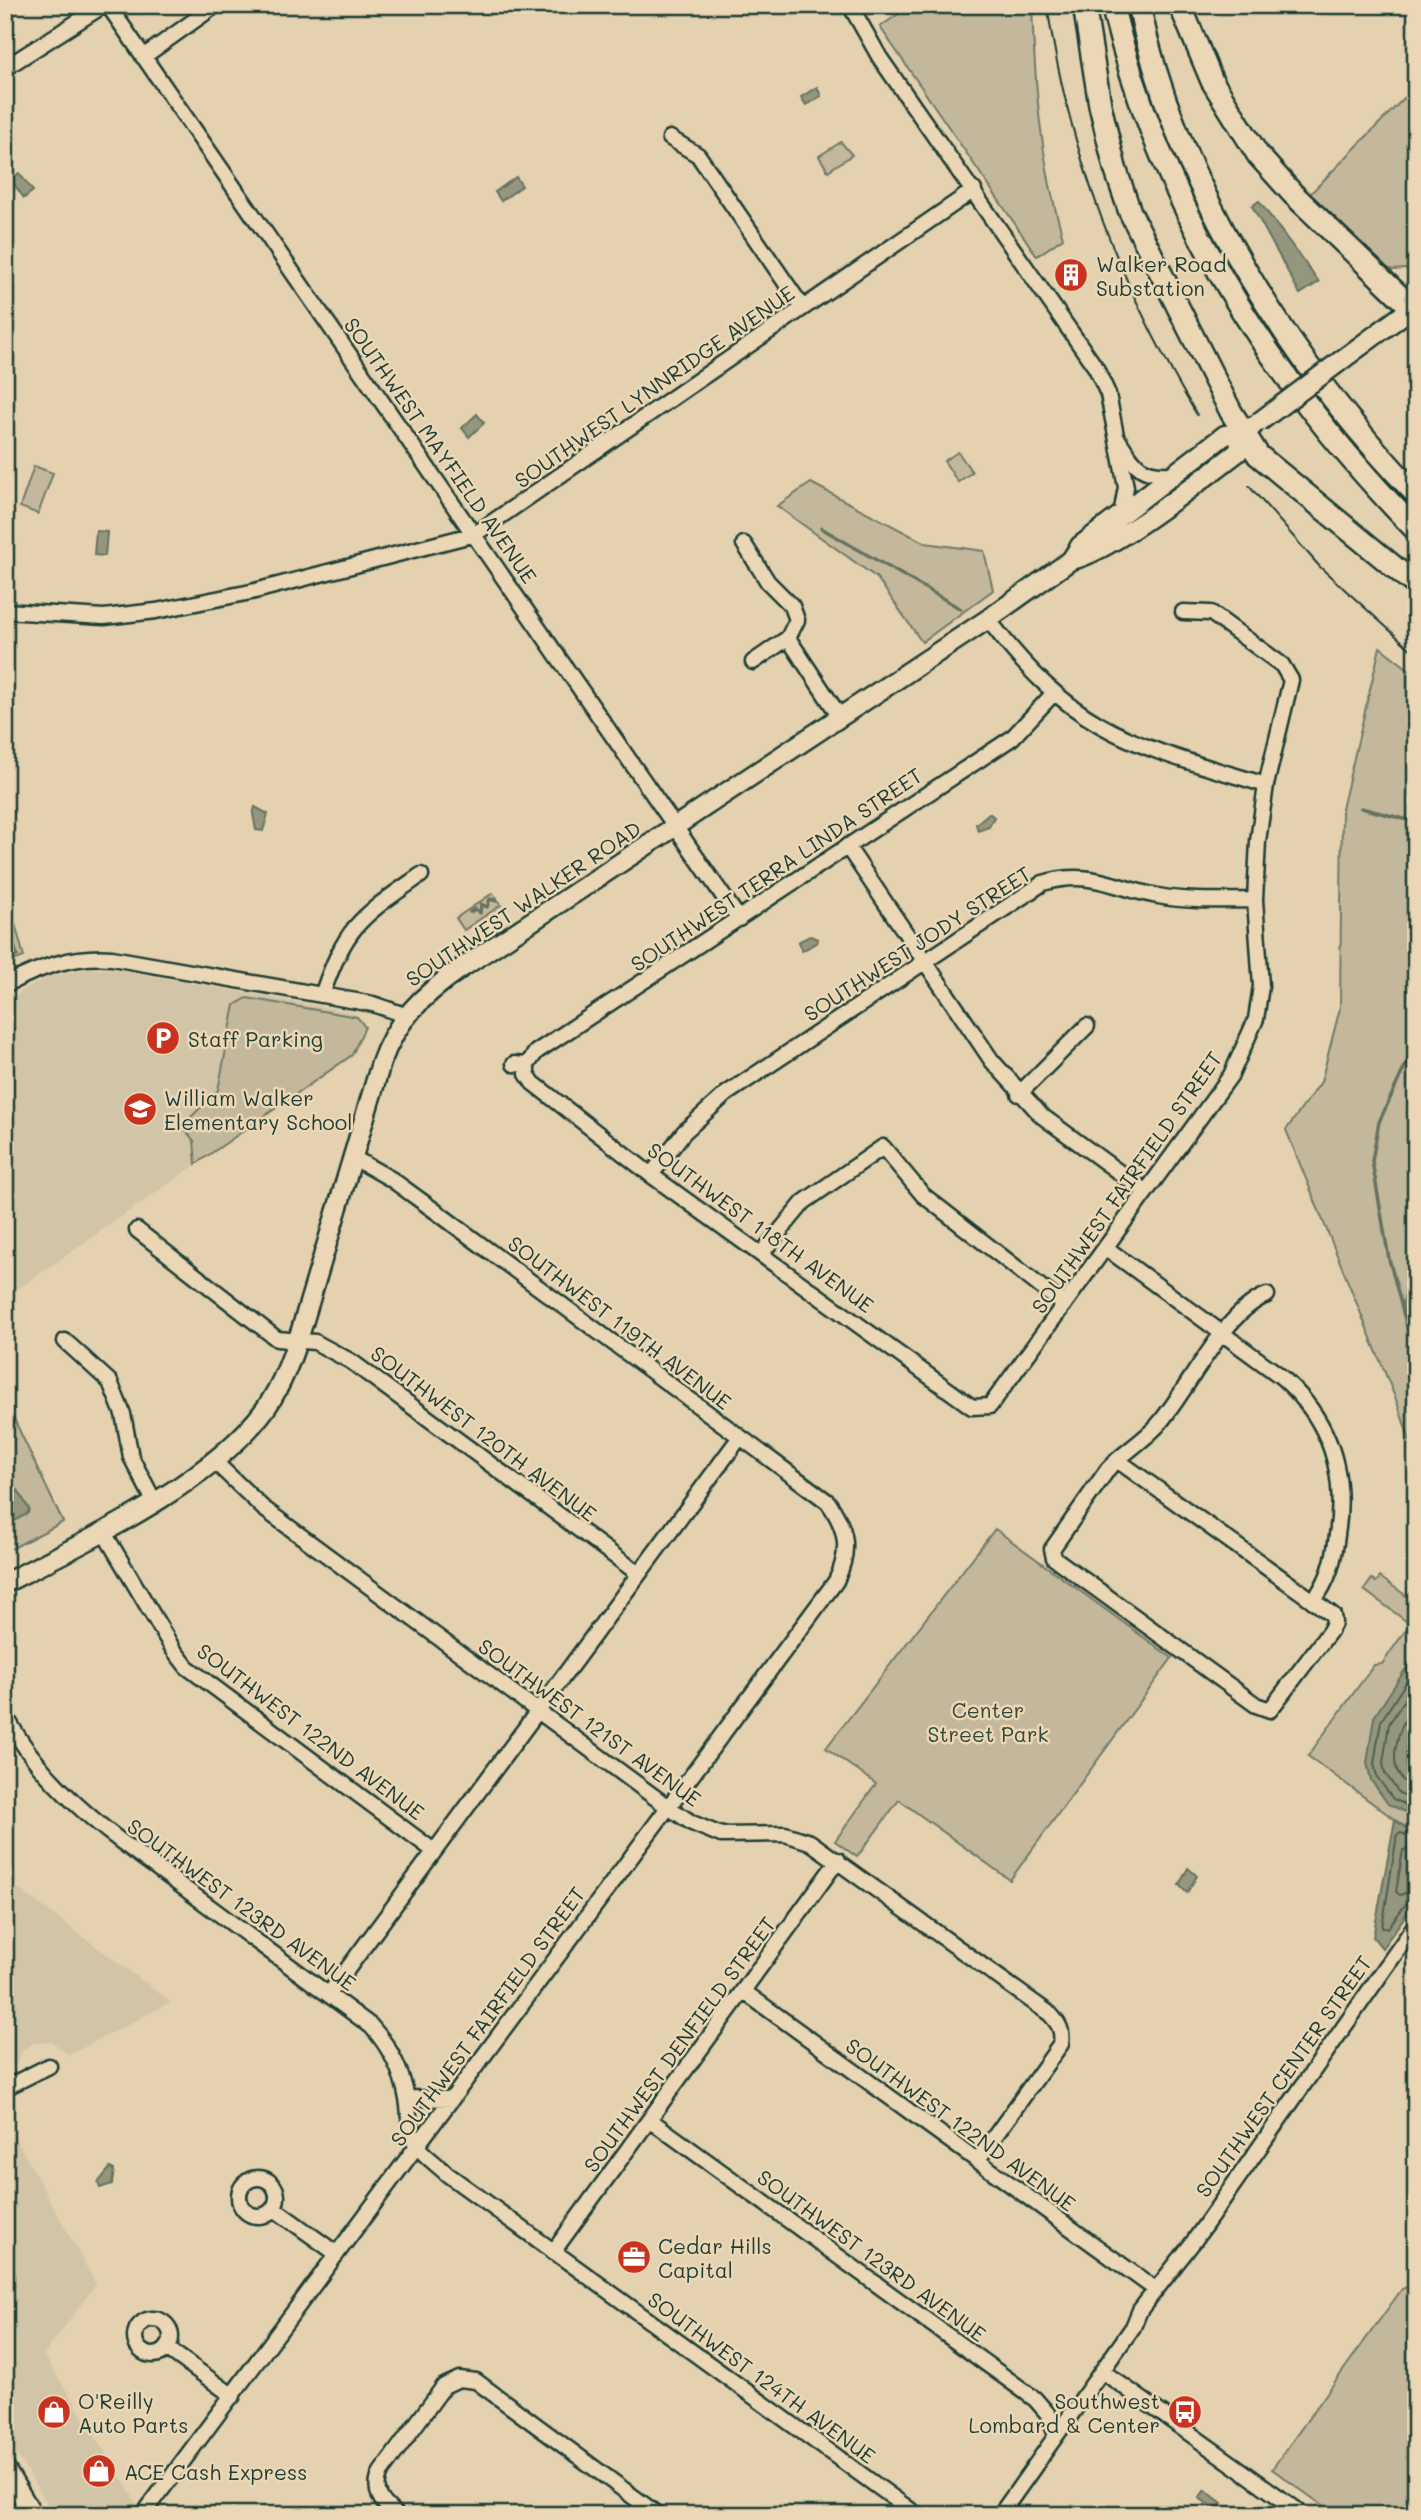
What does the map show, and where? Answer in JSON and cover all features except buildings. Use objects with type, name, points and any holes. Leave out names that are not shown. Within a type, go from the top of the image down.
[{"type":"highway","points":[[1084,5],[1100,105],[1115,168],[1130,212],[1158,273],[1251,427],[1258,455],[1416,585]]},
{"type":"highway","points":[[1112,5],[1158,148],[1207,254],[1242,314],[1301,401],[1370,483],[1416,530]]},
{"type":"highway","points":[[1139,5],[1171,114],[1229,239],[1275,316],[1319,381],[1416,494]]},
{"type":"highway","points":[[1180,5],[1212,81],[1258,155],[1293,194],[1414,308]]},
{"type":"main road","name":"SOUTHWEST WALKER ROAD","points":[[5,1583],[103,1531],[215,1462],[243,1436],[267,1406],[297,1342],[386,1048],[405,1015],[460,968],[988,620],[1071,560],[1080,546],[1225,435],[1251,427],[1414,308]]},
{"type":"main road","name":"SOUTHWEST WALKER ROAD","points":[[1071,560],[1087,557],[1238,452],[1251,427]]},
{"type":"main road","points":[[5,2469],[33,2515]]},
{"type":"street","name":"SOUTHWEST MAYFIELD AVENUE","points":[[106,5],[475,534],[739,919]]},
{"type":"street","points":[[5,68],[106,5]]},
{"type":"street","points":[[143,57],[216,5]]},
{"type":"street","points":[[850,5],[880,58],[1096,368],[1108,394],[1118,437],[1119,462],[1126,488],[1121,515]]},
{"type":"street","points":[[670,138],[698,155],[803,308]]},
{"type":"street","name":"SOUTHWEST LYNNRIDGE AVENUE","points":[[5,611],[104,617],[156,611],[263,589],[475,534],[974,190]]},
{"type":"street","points":[[1118,437],[1139,468],[1151,475],[1175,474]]},
{"type":"street","points":[[744,544],[768,582],[792,606],[797,620],[788,638],[754,662]]},
{"type":"street","name":"SOUTHWEST FAIRFIELD STREET","points":[[985,1408],[993,1403],[1231,1075],[1256,1019],[1261,986],[1255,900],[1258,841],[1276,734],[1291,687],[1289,674],[1283,665],[1211,613],[1183,612]]},
{"type":"street","points":[[988,620],[1018,658],[1053,694],[1083,718],[1128,742],[1266,785]]},
{"type":"street","points":[[788,638],[840,717]]},
{"type":"street","name":"SOUTHWEST TERRA LINDA STREET","points":[[521,1064],[1012,738],[1053,694]]},
{"type":"street","points":[[847,846],[992,1061],[1019,1094],[1042,1116],[1146,1192]]},
{"type":"street","points":[[323,995],[338,951],[353,928],[367,914],[421,875]]},
{"type":"street","name":"SOUTHWEST JODY STREET","points":[[651,1175],[684,1132],[726,1094],[1043,883],[1065,877],[1083,876],[1158,896],[1198,901],[1255,900]]},
{"type":"street","points":[[5,985],[39,967],[80,958],[101,957],[323,995],[380,1006],[405,1015]]},
{"type":"street","points":[[1019,1094],[1087,1026]]},
{"type":"street","name":"SOUTHWEST 118TH AVENUE","points":[[521,1064],[533,1083],[651,1175],[967,1403],[985,1408]]},
{"type":"street","points":[[761,1254],[804,1202],[883,1147],[923,1195],[1064,1305]]},
{"type":"street","name":"SOUTHWEST 119TH AVENUE","points":[[354,1158],[400,1186],[828,1502],[841,1521],[845,1535]]},
{"type":"street","name":"SOUTHWEST 120TH AVENUE","points":[[137,1230],[277,1339],[314,1342],[329,1347],[352,1362],[639,1574]]},
{"type":"street","points":[[1106,1248],[1299,1392],[1321,1421],[1337,1459],[1340,1501],[1334,1561],[1324,1588],[1313,1601]]},
{"type":"street","points":[[1117,1460],[1334,1615],[1334,1623],[1270,1710],[1256,1705],[1054,1558],[1052,1549],[1057,1538],[1117,1460],[1157,1426],[1248,1304],[1267,1295]]},
{"type":"street","points":[[65,1340],[110,1382],[123,1414],[131,1457],[154,1501]]},
{"type":"street","points":[[329,1994],[740,1437]]},
{"type":"street","name":"SOUTHWEST 121ST AVENUE","points":[[215,1462],[263,1508],[692,1823],[721,1835],[785,1834],[810,1842],[1050,2014],[1059,2024],[1062,2034],[1054,2057],[977,2161]]},
{"type":"street","name":"SOUTHWEST 122ND AVENUE","points":[[103,1531],[173,1649],[187,1667],[434,1851]]},
{"type":"street","name":"SOUTHWEST FAIRFIELD STREET","points":[[144,2515],[836,1581],[847,1552],[845,1535]]},
{"type":"street","name":"SOUTHWEST 123RD AVENUE","points":[[5,1714],[15,1733],[50,1779],[80,1809],[371,2026],[388,2045],[407,2098],[410,2131],[417,2146]]},
{"type":"street","name":"SOUTHWEST DENFIELD STREET","points":[[553,2252],[838,1860]]},
{"type":"street","name":"SOUTHWEST CENTER STREET","points":[[1000,2515],[1133,2326],[1155,2290],[1185,2252],[1416,1924]]},
{"type":"street","name":"SOUTHWEST 122ND AVENUE","points":[[743,1992],[1155,2290]]},
{"type":"street","points":[[5,2088],[49,2066]]},
{"type":"street","points":[[407,2098],[452,2099]]},
{"type":"street","name":"SOUTHWEST 123RD AVENUE","points":[[650,2120],[1035,2399],[1048,2414],[1056,2435]]},
{"type":"street","name":"SOUTHWEST 124TH AVENUE","points":[[417,2146],[447,2174],[916,2515]]},
{"type":"street","points":[[273,2208],[337,2255]]},
{"type":"street","name":"SOUTHWEST CENTER STREET","points":[[1133,2326],[1147,2314],[1163,2292],[1179,2269],[1185,2252]]},
{"type":"street","points":[[168,2349],[233,2396]]},
{"type":"street","points":[[1102,2371],[1304,2515]]},
{"type":"street","points":[[397,2515],[379,2498],[376,2483],[381,2472],[444,2386],[459,2379],[476,2381],[658,2515]]},
{"type":"shaded area","name":"William Walker Elementary School","points":[[85,969],[113,969],[351,1012],[361,1019],[362,1029],[352,1055],[5,1298],[5,1016],[11,1002],[20,992],[49,977]]},
{"type":"shaded area","points":[[5,1879],[171,2002],[69,2055],[53,2042],[33,2043],[22,2051],[14,2068],[5,2073]]},
{"type":"shaded area","points":[[5,2119],[96,2284],[44,2355],[138,2505],[131,2515],[54,2515],[5,2435]]},
{"type":"green space","points":[[911,5],[1032,5],[1040,123],[1049,180],[1063,238],[1037,256],[880,27]]},
{"type":"green space","points":[[1416,86],[1416,268],[1393,270],[1381,266],[1310,194]]},
{"type":"green space","points":[[841,142],[852,155],[828,171],[819,156]]},
{"type":"green space","points":[[958,452],[972,472],[958,482],[944,461]]},
{"type":"green space","points":[[34,466],[53,473],[38,514],[20,507]]},
{"type":"green space","points":[[811,483],[925,543],[984,551],[993,590],[922,642],[877,578],[777,506]]},
{"type":"green space","points":[[1380,647],[1416,675],[1416,1273],[1409,1269],[1402,1312],[1416,1350],[1416,1459],[1397,1402],[1286,1130],[1321,1082],[1340,1008],[1342,809]]},
{"type":"green space","points":[[493,893],[501,905],[464,930],[456,918]]},
{"type":"green space","points":[[10,905],[24,957],[5,964],[5,906]]},
{"type":"green space","points":[[247,998],[357,1017],[365,1027],[352,1055],[196,1164],[194,1141],[182,1126],[218,1090],[235,1005]]},
{"type":"green space","points":[[5,1400],[63,1522],[5,1552]]},
{"type":"green space","name":"Center Street Park","points":[[995,1529],[1172,1658],[1010,1880],[899,1800],[857,1857],[835,1841],[876,1784],[826,1748]]},
{"type":"green space","points":[[1416,1543],[1416,1835],[1308,1756],[1374,1665],[1382,1664],[1410,1624],[1364,1590],[1372,1579],[1376,1582],[1380,1577],[1408,1597]]},
{"type":"green space","points":[[1416,2283],[1416,2515],[1336,2515],[1272,2469],[1402,2289]]},
{"type":"water","points":[[817,87],[821,96],[806,105],[801,97]]},
{"type":"water","points":[[19,173],[33,191],[24,198],[11,180]]},
{"type":"water","points":[[516,177],[522,186],[501,201],[495,192]]},
{"type":"water","points":[[1259,201],[1319,282],[1300,294],[1252,206]]},
{"type":"water","points":[[477,414],[484,423],[469,437],[462,428]]},
{"type":"water","points":[[96,531],[107,532],[105,556],[94,555]]},
{"type":"water","points":[[255,807],[268,814],[263,831],[256,830],[253,814]]},
{"type":"water","points":[[989,813],[994,817],[989,827],[978,831],[976,824]]},
{"type":"water","points":[[5,915],[18,956],[5,961]]},
{"type":"water","points":[[810,936],[818,939],[817,942],[802,951],[798,942]]},
{"type":"water","points":[[18,1490],[29,1509],[28,1513],[8,1525],[5,1521],[7,1503]]},
{"type":"water","points":[[1416,1653],[1416,1817],[1388,1804],[1371,1780],[1367,1763],[1374,1717]]},
{"type":"water","points":[[1395,1820],[1416,1835],[1416,1901],[1382,1948],[1373,1937]]},
{"type":"water","points":[[1188,1868],[1197,1876],[1187,1893],[1179,1885]]},
{"type":"water","points":[[110,2168],[114,2170],[112,2184],[100,2188],[98,2183]]},
{"type":"water","points":[[1205,2490],[1222,2503],[1217,2510],[1199,2498]]},
{"type":"waterway","points":[[821,528],[961,609]]},
{"type":"waterway","points":[[1361,808],[1416,822]]},
{"type":"waterway","points":[[470,912],[475,909],[480,913],[481,904],[487,907],[490,899],[497,901]]},
{"type":"waterway","points":[[1416,1043],[1379,1122],[1372,1161],[1389,1259],[1416,1360]]},
{"type":"tram line","points":[[1047,5],[1069,114],[1101,218],[1144,317],[1197,415]]},
{"type":"tram line","points":[[1249,486],[1320,567],[1416,654]]},
{"type":"place","name":"Walker Road Substation","points":[[1071,275]]},
{"type":"place","name":"Staff Parking","points":[[163,1038]]},
{"type":"place","name":"William Walker Elementary School","points":[[140,1109]]},
{"type":"place","name":"Cedar Hills Capital","points":[[634,2257]]},
{"type":"place","name":"O'Reilly Auto Parts","points":[[54,2412]]},
{"type":"place","name":"Southwest Lombard & Center","points":[[1185,2412]]},
{"type":"place","name":"ACE Cash Express","points":[[99,2471]]}]
